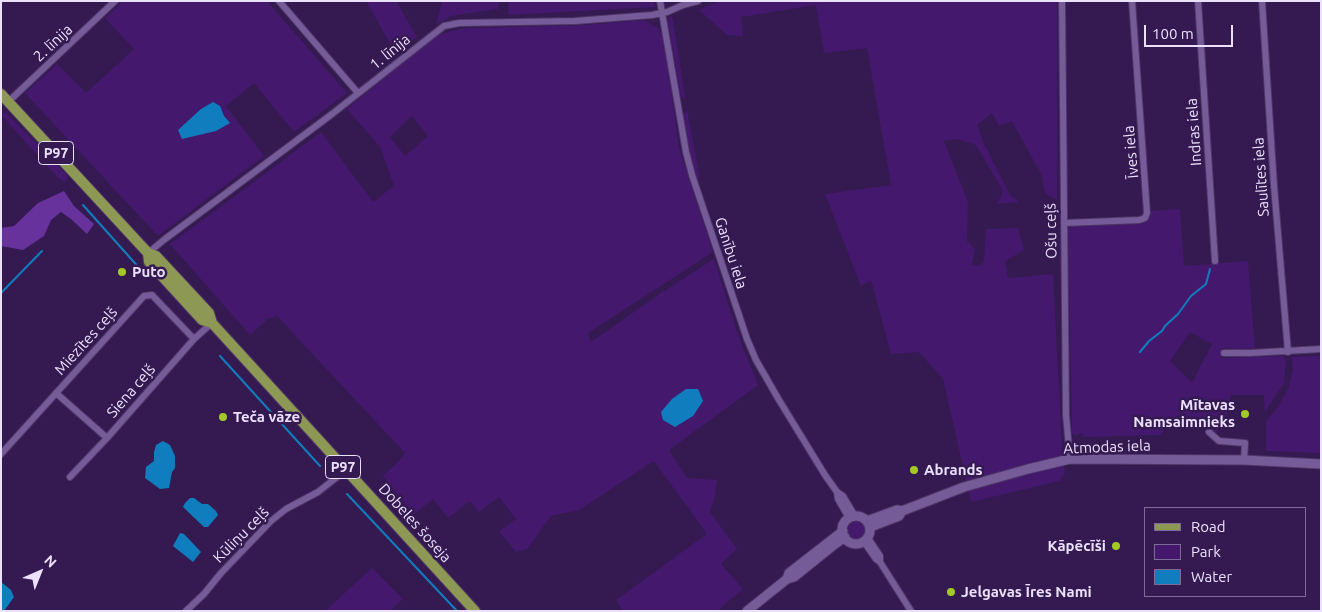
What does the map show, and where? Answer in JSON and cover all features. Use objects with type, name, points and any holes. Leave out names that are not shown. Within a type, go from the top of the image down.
[{"type":"main road","name":"Dobeles šoseja","points":[[4,98],[148,253],[156,256],[203,306],[209,313],[212,323],[475,611]]},
{"type":"main road","name":"Atmodas iela","points":[[868,524],[896,510],[902,511],[964,487],[1070,459],[1244,460],[1321,464]]},
{"type":"main road","points":[[852,517],[861,517],[868,524],[866,540],[860,543],[851,543],[844,534],[844,524],[852,517]]},
{"type":"main road","points":[[747,611],[786,579],[788,573],[844,534]]},
{"type":"street","name":"2. līnija","points":[[4,98],[115,1]]},
{"type":"street","points":[[279,1],[358,93]]},
{"type":"street","name":"Ganību iela","points":[[660,1],[686,152],[692,176],[747,339],[756,360],[779,400],[836,492],[843,496],[852,517]]},
{"type":"street","name":"1. līnija","points":[[148,253],[444,26],[478,22],[575,21],[663,13],[698,1]]},
{"type":"street","name":"Ošu ceļš","points":[[1062,1],[1066,415],[1070,459]]},
{"type":"street","name":"Īves iela","points":[[1064,224],[1139,220],[1145,218],[1148,213],[1132,1]]},
{"type":"street","name":"Indras iela","points":[[1198,1],[1215,261]]},
{"type":"street","name":"Saulītes iela","points":[[1262,1],[1275,203],[1288,352]]},
{"type":"street","name":"Miezītes ceļš","points":[[1,454],[144,296],[152,295],[194,339]]},
{"type":"street","name":"Siena ceļš","points":[[70,477],[194,339],[212,323]]},
{"type":"street","points":[[1224,352],[1288,352],[1321,349]]},
{"type":"street","points":[[56,393],[107,438]]},
{"type":"street","points":[[1209,432],[1219,440],[1245,443],[1244,460]]},
{"type":"street","name":"Kūliņu ceļš","points":[[186,611],[204,594],[270,521],[286,509],[318,492],[346,470]]},
{"type":"street","points":[[866,540],[911,611]]},
{"type":"green space","points":[[123,1],[267,1],[347,93],[294,132],[254,83],[226,106],[264,156],[158,236],[25,93],[57,64],[86,93],[134,49],[105,18]]},
{"type":"green space","points":[[366,1],[396,1],[417,37],[395,52]]},
{"type":"green space","points":[[442,1],[499,1],[498,9],[451,16],[436,25]]},
{"type":"green space","points":[[509,1],[653,1],[655,7],[508,15]]},
{"type":"green space","points":[[720,1],[1057,1],[1057,200],[1045,193],[1042,176],[1012,121],[999,126],[992,113],[977,125],[985,146],[1010,195],[1019,202],[997,204],[1003,191],[976,145],[958,139],[944,141],[968,202],[967,241],[975,249],[972,265],[978,266],[984,262],[986,229],[1018,228],[1024,250],[1005,261],[1008,278],[1053,274],[1065,473],[1059,481],[971,502],[943,379],[919,352],[891,354],[871,280],[861,286],[825,194],[891,185],[867,48],[824,53],[816,5],[741,17],[743,36],[727,35],[699,10]]},
{"type":"green space","points":[[672,15],[685,100],[681,95],[668,22]]},
{"type":"green space","points":[[644,20],[658,28],[664,38],[679,148],[713,252],[588,333],[591,342],[714,259],[738,335],[758,385],[669,450],[687,478],[717,480],[710,512],[737,549],[721,564],[743,589],[717,611],[623,611],[616,600],[707,534],[654,461],[579,510],[551,516],[527,549],[516,552],[499,531],[516,519],[499,497],[479,512],[470,501],[448,518],[433,499],[413,515],[383,476],[405,453],[277,316],[268,319],[250,335],[170,244],[321,132],[373,202],[394,186],[380,147],[347,109],[435,36],[467,28],[586,25]],"holes":[[[412,116],[428,136],[405,156],[390,137]]]},
{"type":"green space","points":[[687,110],[699,173],[698,182],[690,155],[684,115]]},
{"type":"green space","points":[[5,112],[67,175],[66,181],[64,182],[57,177],[5,119],[2,115]]},
{"type":"green space","points":[[1180,209],[1184,266],[1248,261],[1255,350],[1222,348],[1221,358],[1283,356],[1286,360],[1284,383],[1265,412],[1264,395],[1231,395],[1226,419],[1216,433],[1192,424],[1165,427],[1161,435],[1084,437],[1081,433],[1075,436],[1072,433],[1068,231],[1071,225],[1148,221],[1151,211]],"holes":[[[1190,332],[1212,344],[1192,383],[1170,361]]]},
{"type":"green space","points":[[1321,356],[1321,453],[1266,451],[1266,421],[1278,407],[1288,389],[1293,370],[1292,357]]},
{"type":"green space","points":[[857,521],[863,524],[866,530],[863,536],[857,539],[851,536],[848,530],[851,524]]},
{"type":"green space","points":[[372,568],[403,599],[390,611],[325,611]]},
{"type":"shaded area","points":[[64,191],[74,206],[94,224],[87,234],[61,212],[51,220],[44,236],[23,250],[1,246],[1,228],[14,226],[38,203]]},
{"type":"water","points":[[213,102],[220,106],[224,116],[230,123],[216,131],[182,139],[178,130],[201,109]]},
{"type":"water","points":[[686,389],[698,389],[703,401],[693,416],[675,427],[663,420],[661,412],[672,399]]},
{"type":"water","points":[[163,441],[170,445],[175,456],[175,468],[172,472],[169,488],[160,489],[145,478],[146,467],[154,461],[156,445]]},
{"type":"water","points":[[190,498],[194,498],[202,504],[208,504],[216,511],[218,515],[208,527],[204,527],[183,507]]},
{"type":"water","points":[[180,533],[184,534],[201,552],[193,562],[173,546]]},
{"type":"water","points":[[1,582],[11,590],[14,597],[4,611],[1,611]]},
{"type":"waterway","points":[[83,205],[141,270]]},
{"type":"waterway","points":[[1,293],[42,251]]},
{"type":"waterway","points":[[1140,352],[1178,314],[1191,296],[1206,284],[1210,269]]},
{"type":"waterway","points":[[220,356],[320,466]]},
{"type":"waterway","points":[[347,494],[457,611]]},
{"type":"place","name":"Puto","points":[[122,272]]},
{"type":"place","name":"Mītavas Namsaimnieks","points":[[1245,414]]},
{"type":"place","name":"Teča vāze","points":[[223,417]]},
{"type":"place","name":"Abrands","points":[[914,470]]},
{"type":"place","name":"Kāpēcīši","points":[[1116,546]]},
{"type":"place","name":"Jelgavas Īres Nami","points":[[951,592]]}]
